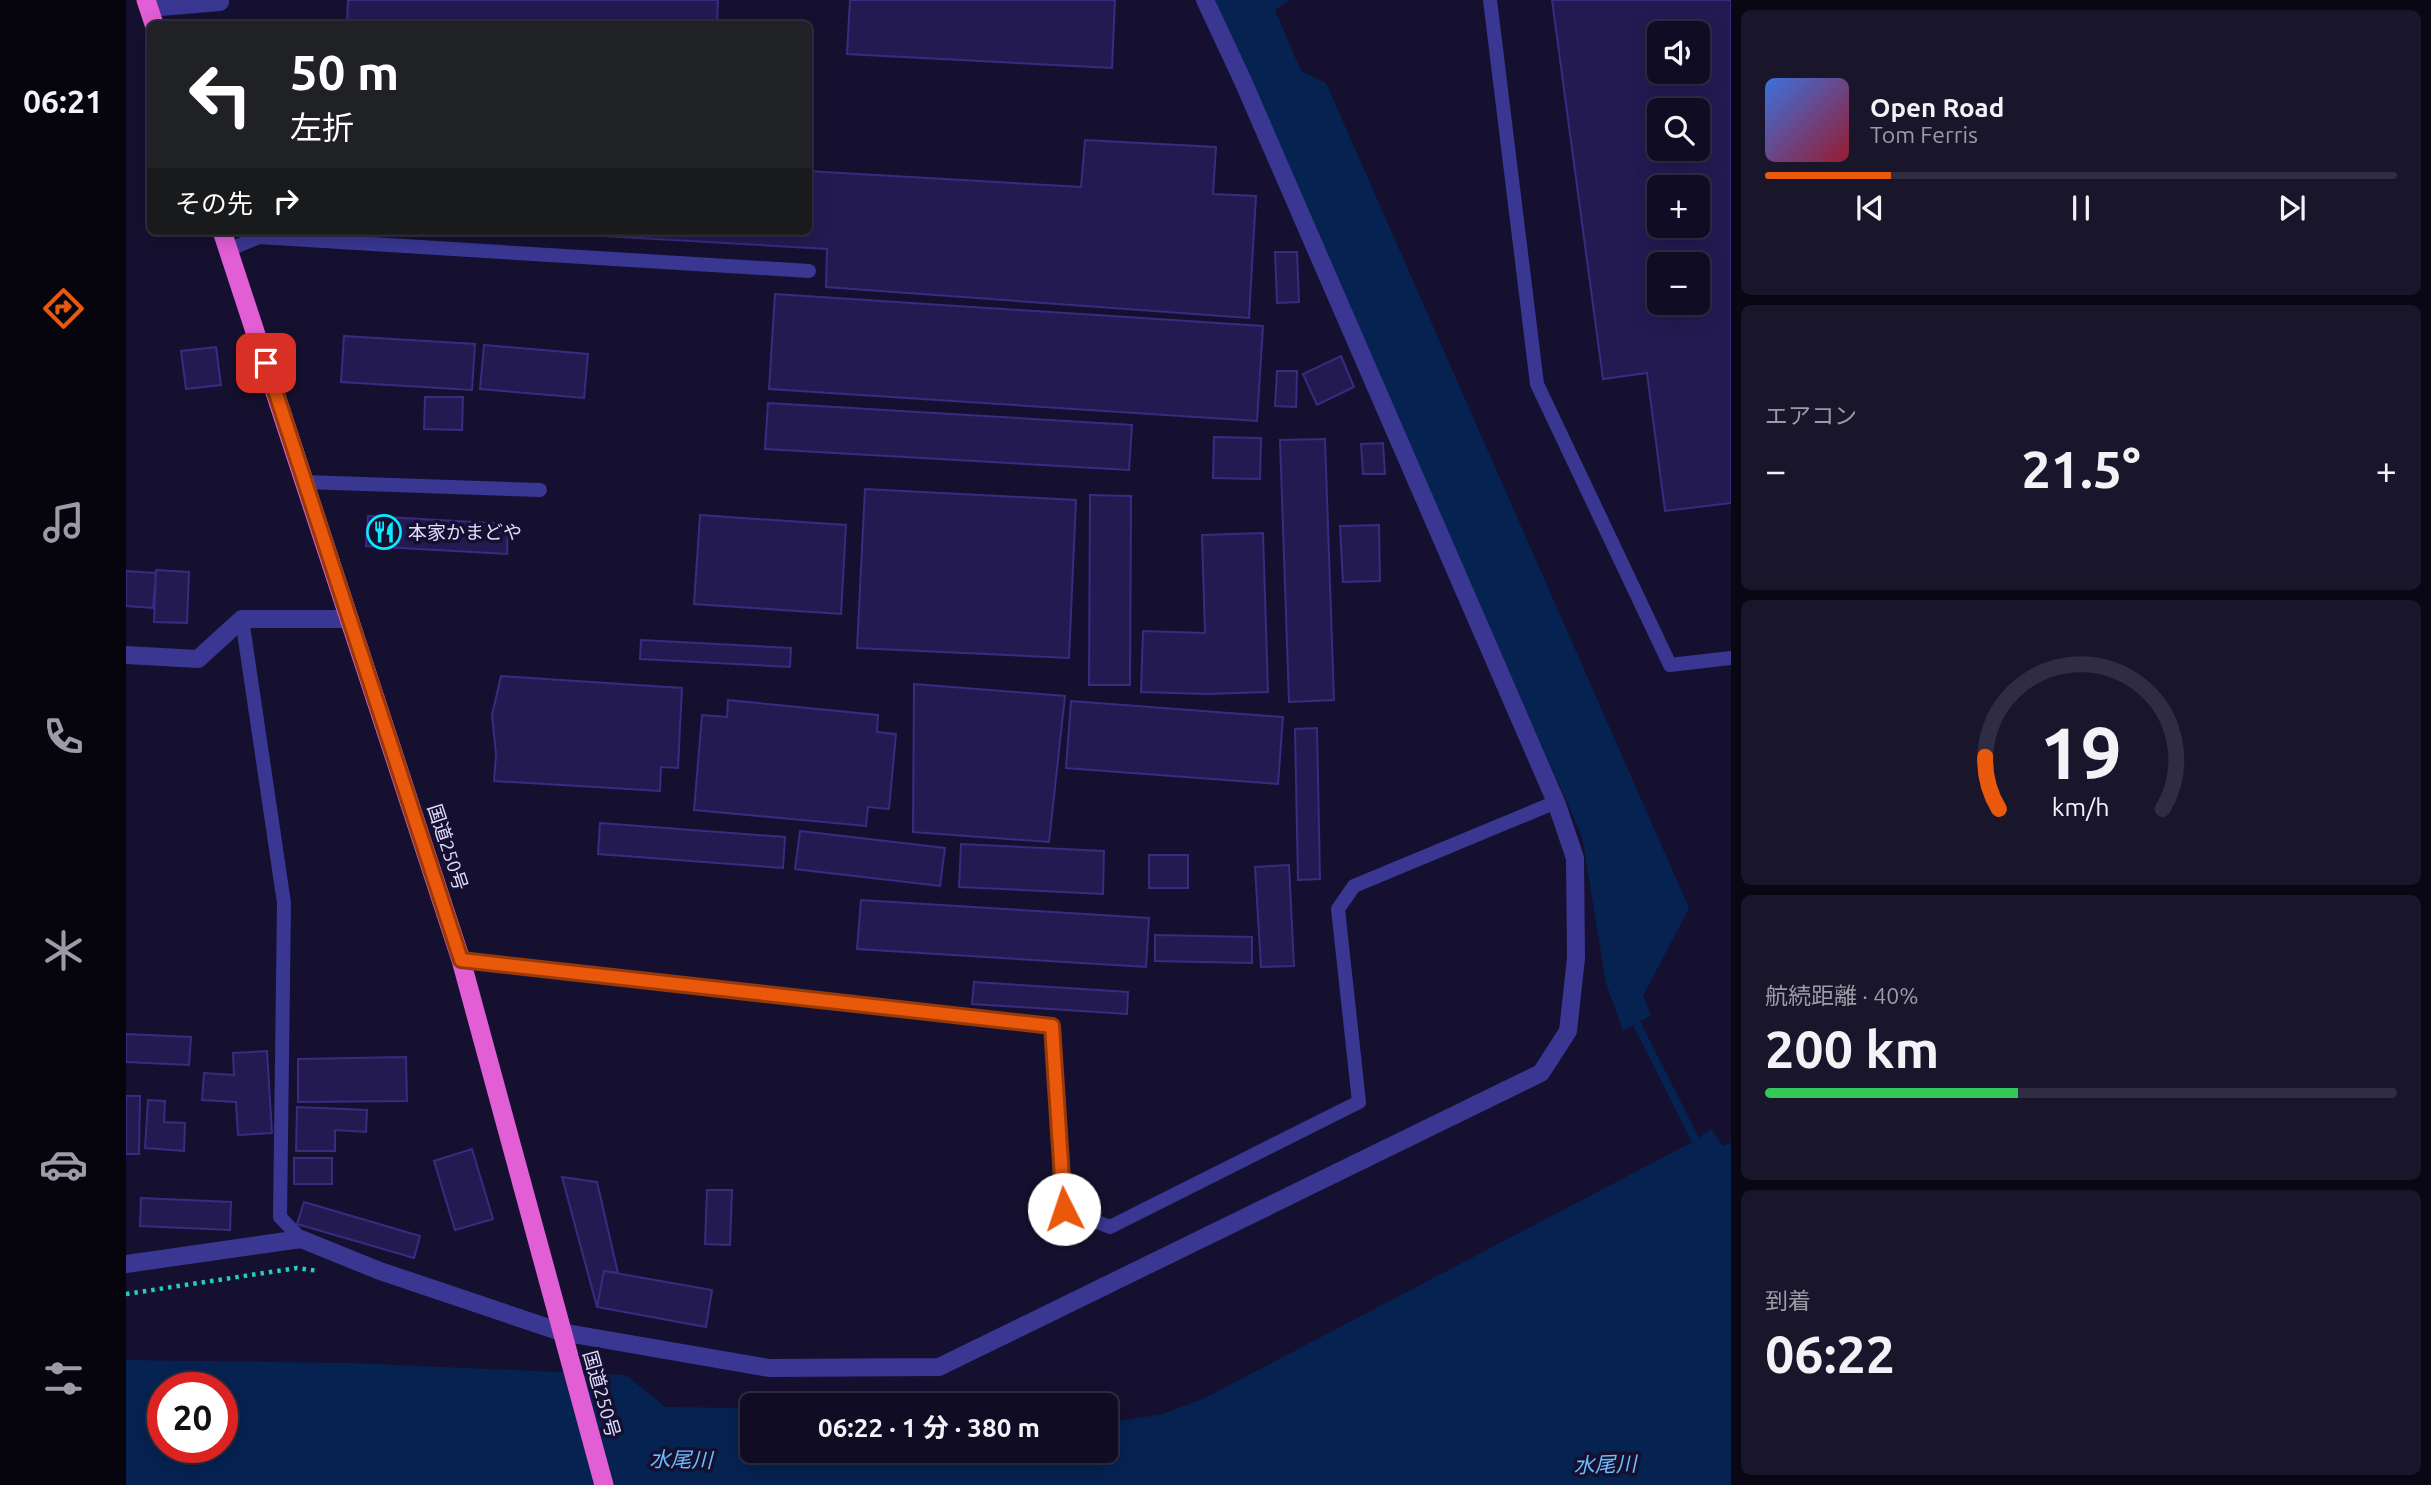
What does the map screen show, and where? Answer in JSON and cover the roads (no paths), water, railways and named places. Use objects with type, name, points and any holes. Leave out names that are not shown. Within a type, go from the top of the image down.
[{"type":"highway","name":"国道250号","points":[[225,240],[461,960],[604,1485]]},
{"type":"street","points":[[150,11],[220,0]]},
{"type":"street","points":[[126,1264],[301,1239],[380,1271],[561,1332],[769,1368],[939,1367],[1541,1073],[1568,1031],[1576,958],[1575,858],[1556,803],[1248,92],[1205,0]]},
{"type":"street","points":[[126,655],[198,659],[242,619],[350,619]]},
{"type":"lane","points":[[1490,0],[1537,384],[1670,665],[1731,658]]},
{"type":"lane","points":[[225,240],[259,237],[809,271]]},
{"type":"lane","points":[[305,482],[540,490]]},
{"type":"lane","points":[[242,619],[284,903],[281,1217],[301,1239]]},
{"type":"lane","points":[[461,960],[1052,1026],[1064,1209],[1110,1227],[1359,1102],[1338,909],[1354,886],[1556,803]]},
{"type":"water","points":[[1210,0],[1289,0],[1275,10],[1301,71],[1326,83],[1689,908],[1643,996],[1651,1015],[1623,1031],[1606,983],[1582,836]]},
{"type":"water","name":"水尾川","points":[[1711,1129],[1723,1146],[1731,1143],[1731,1485],[126,1485],[126,1360],[352,1363],[626,1375],[665,1407],[740,1408],[740,1463],[1118,1463],[1118,1421],[1163,1414],[1205,1398],[1696,1140]]},
{"type":"waterway","points":[[1635,1013],[1636,1022],[1700,1149]]},
{"type":"place","name":"本家かまどや","points":[[384,532]]}]
